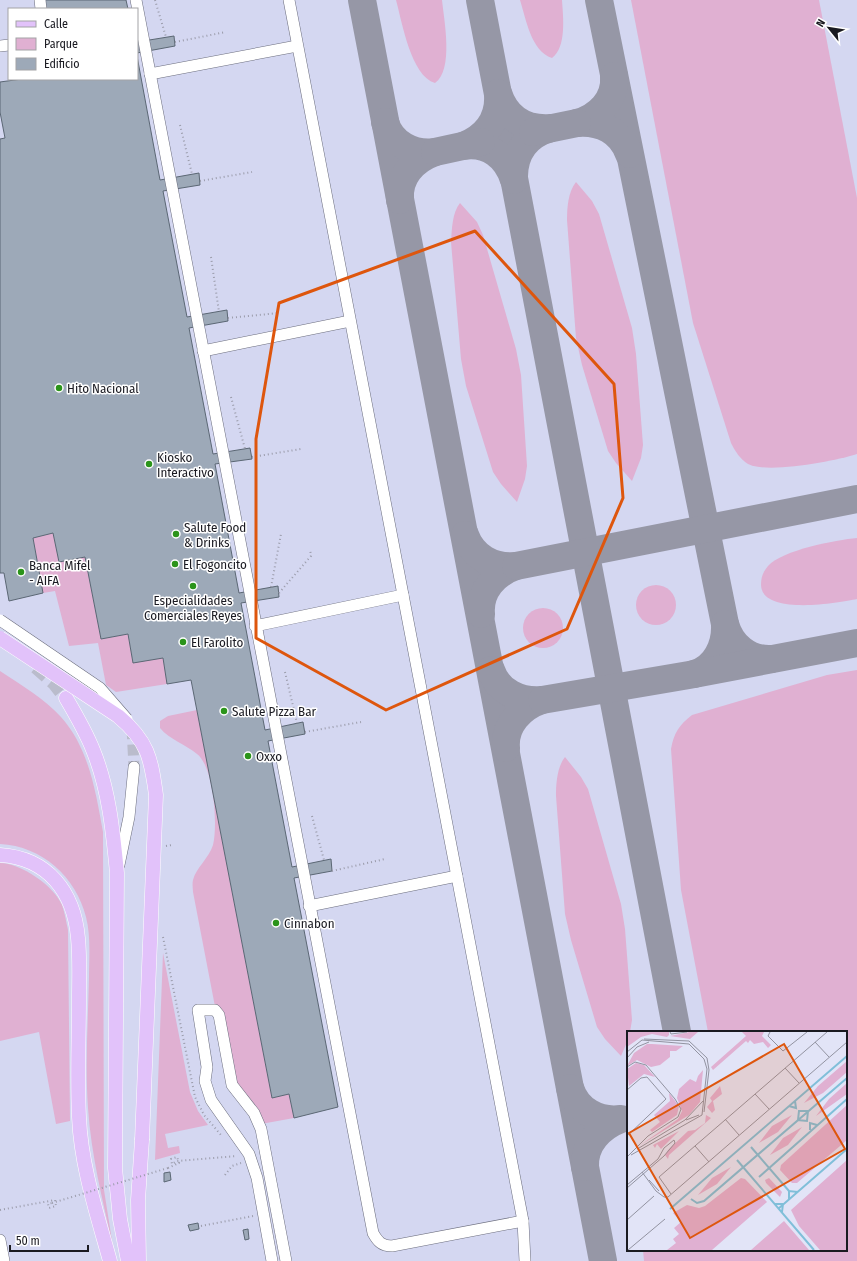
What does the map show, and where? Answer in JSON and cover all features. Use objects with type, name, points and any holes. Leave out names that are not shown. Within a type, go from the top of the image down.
[{"type":"main road","points":[[0,638],[112,712],[134,730],[148,754],[153,772],[156,795],[142,1140],[138,1200],[138,1261]]},
{"type":"main road","points":[[66,698],[93,750],[104,782],[117,873],[115,1168],[120,1219],[128,1261]]},
{"type":"main road","points":[[0,855],[16,856],[34,863],[51,875],[63,889],[72,908],[78,938],[79,1117],[84,1159],[110,1261]]},
{"type":"street","points":[[289,0],[523,1221],[525,1261]]},
{"type":"street","points":[[138,11],[255,626],[373,1233],[377,1241],[384,1246],[392,1246],[523,1221]]},
{"type":"street","points":[[150,74],[298,46]]},
{"type":"street","points":[[203,351],[350,320]]},
{"type":"street","points":[[255,626],[403,594]]},
{"type":"street","points":[[0,620],[100,688],[120,710],[134,730]]},
{"type":"street","points":[[117,873],[129,817],[134,767]]},
{"type":"street","points":[[309,906],[457,876]]},
{"type":"street","points":[[272,1261],[257,1178],[249,1154],[211,1100],[205,1081],[207,1067],[198,1010],[215,1010],[218,1012],[232,1085],[259,1121],[286,1261]]},
{"type":"street","points":[[0,1240],[4,1261]]},
{"type":"path","points":[[156,0],[166,37]]},
{"type":"path","points":[[175,42],[226,32]]},
{"type":"path","points":[[180,125],[192,174]]},
{"type":"path","points":[[200,181],[252,172]]},
{"type":"path","points":[[211,257],[220,312]]},
{"type":"path","points":[[228,318],[280,313]]},
{"type":"path","points":[[231,397],[245,449]]},
{"type":"path","points":[[252,457],[301,449]]},
{"type":"path","points":[[271,587],[280,534]]},
{"type":"path","points":[[279,594],[311,556],[310,549]]},
{"type":"path","points":[[285,672],[297,724]]},
{"type":"path","points":[[305,732],[361,722]]},
{"type":"path","points":[[312,816],[324,860]]},
{"type":"path","points":[[332,871],[385,859]]},
{"type":"path","points":[[0,1210],[55,1200],[56,1206],[49,1208],[48,1204],[52,1203],[168,1168],[179,1163],[177,1157],[171,1159],[172,1164],[177,1162],[185,1161],[192,1160],[200,1159],[238,1156]]},
{"type":"path","points":[[225,1175],[232,1166],[242,1163]]},
{"type":"path","points":[[200,1226],[253,1216]]},
{"type":"highlighted area","points":[[475,231],[614,384],[623,498],[567,629],[386,710],[256,638],[256,439],[279,303]]},
{"type":"shaded area","points":[[0,0],[857,0],[857,1261],[0,1261]]},
{"type":"green space","points":[[396,0],[442,0],[446,32],[446,56],[441,77],[435,83],[427,78],[420,70],[414,59],[405,34]]},
{"type":"green space","points":[[520,0],[562,0],[562,39],[557,53],[552,58],[539,49],[534,42],[527,25]]},
{"type":"green space","points":[[631,0],[819,0],[857,198],[857,454],[818,463],[770,468],[757,467],[748,464],[743,460],[731,443],[693,323]]},
{"type":"green space","points":[[576,182],[592,201],[599,214],[632,328],[636,354],[643,445],[641,458],[632,481],[616,463],[608,451],[582,365],[576,338],[567,220],[571,190]]},
{"type":"green space","points":[[460,203],[477,222],[483,235],[516,349],[521,375],[527,466],[525,479],[517,502],[501,484],[493,472],[466,386],[461,359],[451,242],[455,211]]},
{"type":"green space","points":[[53,533],[59,562],[85,557],[101,639],[128,634],[133,662],[163,658],[167,684],[116,692],[106,685],[98,643],[69,646],[55,591],[43,593],[33,538]]},
{"type":"green space","points":[[857,538],[857,599],[819,605],[802,605],[774,601],[765,595],[761,585],[762,577],[766,568],[775,560],[785,555],[810,547]]},
{"type":"green space","points":[[660,585],[667,588],[673,594],[676,605],[675,613],[667,622],[660,625],[652,625],[645,622],[637,613],[636,601],[639,594],[648,586]]},
{"type":"green space","points":[[547,608],[554,611],[560,617],[563,628],[562,636],[554,645],[547,648],[539,648],[532,645],[524,636],[523,624],[526,617],[535,609]]},
{"type":"green space","points":[[857,670],[857,1261],[644,1261],[643,1251],[847,1251],[847,1031],[708,1031],[681,890],[671,749],[678,730],[692,715],[827,675]]},
{"type":"green space","points":[[0,671],[48,704],[71,729],[85,757],[90,772],[103,832],[104,1190],[113,1247],[101,1195],[88,1108],[88,924],[81,902],[74,889],[55,866],[43,857],[30,851],[15,846],[0,844]]},
{"type":"green space","points":[[197,710],[272,1098],[289,1094],[294,1118],[261,1124],[236,1087],[222,1043],[193,892],[193,882],[195,876],[213,845],[215,811],[211,783],[203,761],[197,754],[188,747],[168,736],[160,728],[160,721],[168,716]]},
{"type":"green space","points":[[565,757],[581,777],[588,789],[621,904],[625,929],[632,1020],[630,1031],[627,1031],[627,1042],[621,1056],[605,1039],[597,1027],[571,940],[565,914],[556,796],[557,781],[562,761]]},
{"type":"green space","points":[[0,863],[8,864],[27,871],[44,883],[58,898],[64,911],[68,930],[70,1121],[56,1124],[39,1032],[0,1041]]},
{"type":"green space","points":[[163,953],[190,1092],[198,1111],[208,1125],[165,1134],[168,1148],[179,1146],[180,1153],[155,1160]]},
{"type":"building","points":[[42,0],[126,0],[128,8],[44,8]]},
{"type":"building","points":[[174,36],[175,46],[138,53],[138,42]]},
{"type":"building","points":[[138,61],[160,180],[199,173],[200,185],[163,191],[187,317],[227,310],[228,321],[189,328],[213,454],[250,448],[252,459],[215,464],[239,593],[278,586],[279,597],[241,603],[265,730],[303,722],[305,734],[268,741],[292,867],[331,859],[332,871],[294,878],[338,1107],[294,1118],[289,1094],[272,1098],[191,680],[167,684],[163,658],[133,663],[128,634],[101,639],[85,557],[59,562],[53,533],[33,538],[43,593],[9,601],[4,573],[0,573],[0,139],[5,138],[0,112],[0,82],[15,80],[138,80]]},
{"type":"building","points":[[170,1172],[171,1180],[164,1182],[164,1173]]},
{"type":"building","points":[[198,1223],[199,1229],[190,1231],[188,1225]]},
{"type":"building","points":[[248,1229],[249,1239],[245,1240],[243,1230]]},
{"type":"taxiway","points":[[362,0],[603,1261]]},
{"type":"taxiway","points":[[480,0],[677,1031]]},
{"type":"taxiway","points":[[599,0],[725,624]]},
{"type":"taxiway","points":[[614,76],[614,85],[609,100],[598,112],[577,123],[594,124],[609,129],[621,139],[629,154]]},
{"type":"taxiway","points":[[498,93],[506,109],[511,116],[518,121],[533,127],[551,128],[535,135],[523,147],[516,162],[514,180],[507,164],[495,153],[481,146],[463,146],[478,138],[490,126],[497,111],[498,93]]},
{"type":"taxiway","points":[[385,122],[392,136],[404,146],[419,152],[435,152],[427,155],[408,170],[402,184],[400,200]]},
{"type":"taxiway","points":[[533,132],[577,123]]},
{"type":"taxiway","points":[[435,152],[481,142]]},
{"type":"taxiway","points":[[516,566],[857,499]]},
{"type":"taxiway","points":[[465,535],[473,549],[485,560],[499,565],[516,566],[501,573],[490,584],[483,598],[481,614]]},
{"type":"taxiway","points":[[694,674],[708,667],[718,655],[724,640],[725,624],[731,638],[742,650],[755,657],[771,659]]},
{"type":"taxiway","points":[[542,700],[689,675],[857,643]]},
{"type":"taxiway","points":[[491,670],[494,678],[511,694],[526,699],[542,700],[527,707],[515,718],[508,732],[506,748]]},
{"type":"taxiway","points":[[570,1088],[578,1103],[590,1113],[604,1119],[621,1119],[613,1122],[595,1137],[587,1151],[585,1167]]},
{"type":"tunnel","points":[[36,667],[54,683],[66,698]]},
{"type":"tunnel","points":[[132,728],[134,767]]},
{"type":"place","name":"Hito Nacional","points":[[59,388]]},
{"type":"place","name":"Kiosko Interactivo","points":[[149,464]]},
{"type":"place","name":"Salute Food & Drinks","points":[[176,534]]},
{"type":"place","name":"El Fogoncito","points":[[175,564]]},
{"type":"place","name":"Banca Mifel - AIFA","points":[[21,572]]},
{"type":"place","name":"Especialidades Comerciales Reyes","points":[[193,586]]},
{"type":"place","name":"El Farolito","points":[[183,642]]},
{"type":"place","name":"Salute Pizza Bar","points":[[224,711]]},
{"type":"place","name":"Oxxo","points":[[248,756]]},
{"type":"place","name":"Cinnabon","points":[[276,923]]}]
